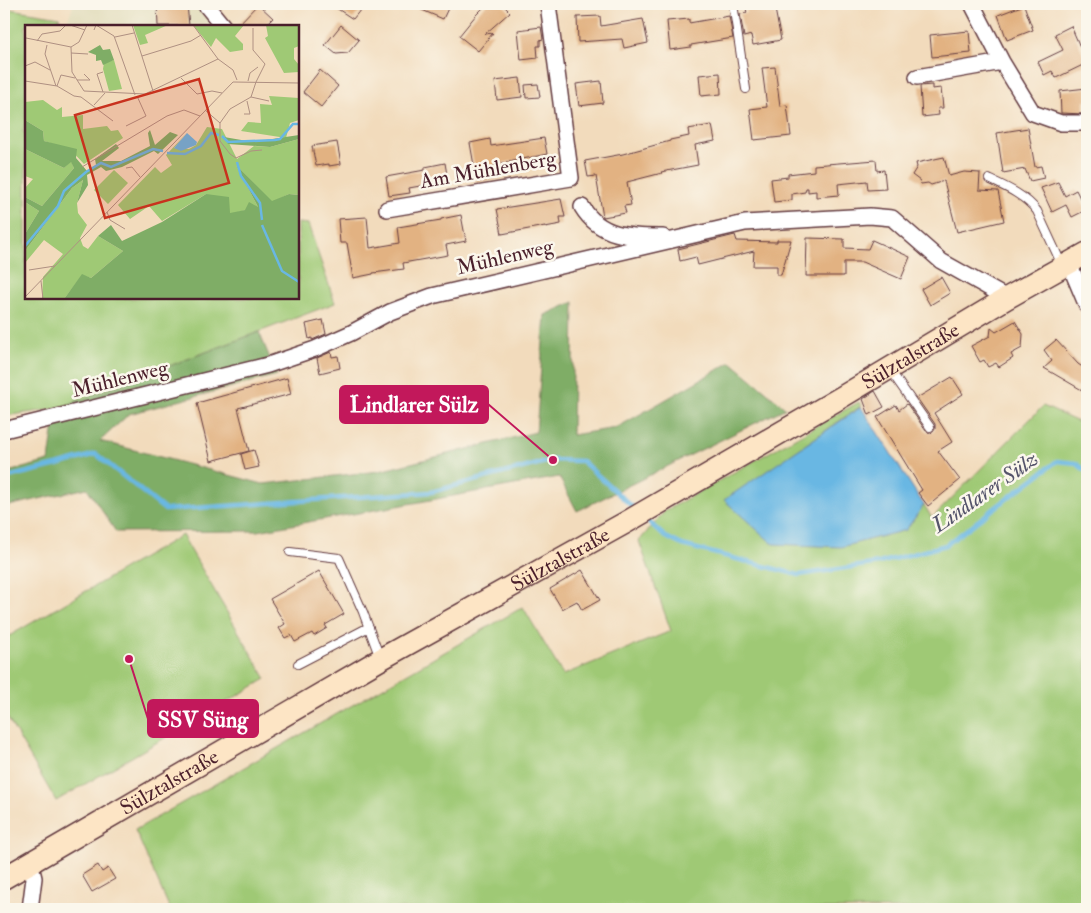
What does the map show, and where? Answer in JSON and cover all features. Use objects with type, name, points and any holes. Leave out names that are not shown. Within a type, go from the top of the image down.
[{"type":"main road","name":"Sülztalstraße","points":[[4,878],[381,659],[625,522],[1087,252]]},
{"type":"street","points":[[206,4],[222,25]]},
{"type":"street","name":"Am Mühlenberg","points":[[387,209],[571,178],[548,4]]},
{"type":"street","points":[[972,4],[1002,62],[1033,113],[1062,123],[1087,123]]},
{"type":"street","points":[[917,76],[1002,62]]},
{"type":"street","points":[[582,207],[592,221],[611,232],[624,236],[662,237],[672,241]]},
{"type":"street","name":"Mühlenweg","points":[[4,430],[268,365],[315,349],[351,333],[390,312],[432,296],[745,223],[870,216],[892,218],[941,261],[1007,298]]},
{"type":"street","points":[[1066,265],[1087,306]]},
{"type":"street","points":[[30,862],[34,878],[30,909]]},
{"type":"lane","points":[[733,4],[746,90]]},
{"type":"lane","points":[[989,179],[1006,187],[1032,205],[1066,265]]},
{"type":"lane","points":[[889,369],[930,427]]},
{"type":"lane","points":[[290,552],[339,558],[381,659]]},
{"type":"lane","points":[[298,664],[369,627]]},
{"type":"shaded area","points":[[74,4],[201,4],[214,25],[65,25]]},
{"type":"green space","points":[[4,8],[60,17],[57,25],[25,25],[25,125],[23,132],[25,133],[25,299],[299,299],[299,223],[308,224],[335,303],[56,409],[4,416]]},
{"type":"green space","points":[[574,302],[572,435],[616,428],[731,362],[786,408],[577,511],[559,477],[258,531],[116,532],[87,488],[4,507],[4,473],[49,461],[56,409],[259,332],[277,375],[129,414],[100,441],[263,484],[379,471],[536,432],[545,315]]},
{"type":"green space","points":[[859,402],[861,406],[725,501],[906,530],[924,505],[932,518],[1043,406],[1087,426],[1087,909],[170,909],[135,830],[523,607],[563,675],[671,631],[639,541],[665,511]]},
{"type":"green space","points":[[182,535],[266,679],[56,801],[4,712],[4,639]]},
{"type":"water","points":[[861,407],[924,505],[906,530],[841,547],[773,544],[724,500]]},
{"type":"building","points":[[157,4],[187,4],[189,25],[158,25]]},
{"type":"building","points":[[258,4],[273,18],[266,25],[238,25]]},
{"type":"building","points":[[330,4],[365,4],[353,19]]},
{"type":"building","points":[[408,4],[450,4],[443,19]]},
{"type":"building","points":[[487,4],[502,4],[510,12],[485,34],[493,33],[478,51],[459,36]]},
{"type":"building","points":[[745,4],[774,4],[781,40],[753,45],[751,35],[744,37],[740,14],[747,13]]},
{"type":"building","points":[[1024,5],[1033,30],[1007,40],[998,15]]},
{"type":"building","points":[[600,16],[601,26],[643,19],[648,43],[624,48],[622,39],[578,42],[577,17]]},
{"type":"building","points":[[729,16],[733,38],[670,50],[667,21],[689,19],[689,23]]},
{"type":"building","points":[[341,25],[359,40],[348,53],[336,54],[325,45]]},
{"type":"building","points":[[1071,26],[1087,63],[1056,78],[1052,71],[1044,75],[1038,62],[1063,50],[1055,34]]},
{"type":"building","points":[[541,27],[543,39],[540,40],[540,46],[537,46],[538,58],[521,60],[518,30]]},
{"type":"building","points":[[969,31],[971,53],[932,57],[930,35]]},
{"type":"building","points":[[775,67],[780,106],[787,105],[791,136],[754,140],[750,109],[767,107],[762,68]]},
{"type":"building","points":[[320,70],[338,86],[321,107],[303,92]]},
{"type":"building","points":[[720,73],[721,94],[701,96],[699,75]]},
{"type":"building","points":[[520,78],[522,97],[497,100],[495,81]]},
{"type":"building","points":[[601,81],[603,103],[579,106],[576,84]]},
{"type":"building","points":[[538,84],[540,97],[526,98],[525,85]]},
{"type":"building","points":[[932,85],[932,89],[941,88],[943,108],[938,108],[939,115],[922,117],[920,86]]},
{"type":"building","points":[[1087,88],[1084,114],[1061,113],[1060,91]]},
{"type":"building","points":[[712,125],[715,141],[695,145],[698,165],[661,172],[627,182],[631,205],[624,206],[626,213],[603,217],[596,176],[588,177],[585,161],[623,154],[689,136],[688,129]]},
{"type":"building","points":[[1028,128],[1035,167],[1041,166],[1044,178],[1030,181],[1025,169],[1003,173],[997,133]]},
{"type":"building","points":[[544,138],[547,154],[494,165],[497,178],[477,182],[470,143],[490,139],[491,146]]},
{"type":"building","points":[[337,142],[341,164],[316,166],[312,146]]},
{"type":"building","points":[[944,157],[949,176],[964,172],[980,173],[979,190],[998,191],[1004,221],[957,232],[944,181],[931,185],[928,183],[921,184],[912,175],[917,167],[916,163]]},
{"type":"building","points":[[876,160],[877,171],[884,170],[886,189],[868,190],[867,181],[838,184],[839,195],[816,197],[816,191],[808,192],[808,188],[806,188],[805,192],[792,194],[792,200],[774,202],[771,179],[788,177],[788,174],[814,171],[814,165]]},
{"type":"building","points":[[445,163],[448,181],[409,188],[410,193],[389,196],[386,177],[425,170],[425,167]]},
{"type":"building","points":[[1058,182],[1065,196],[1076,190],[1086,210],[1072,217],[1066,205],[1052,212],[1041,188]]},
{"type":"building","points":[[561,199],[565,217],[560,217],[561,224],[502,234],[497,209]]},
{"type":"building","points":[[461,215],[466,241],[446,245],[448,255],[403,263],[404,269],[353,278],[347,243],[340,243],[338,219],[367,217],[370,248],[400,243],[398,227]]},
{"type":"building","points":[[735,235],[737,241],[777,242],[777,240],[791,240],[781,275],[777,275],[777,266],[753,266],[754,251],[698,265],[696,257],[680,261],[678,249]]},
{"type":"building","points":[[807,238],[844,239],[844,248],[868,249],[872,240],[910,257],[901,279],[862,262],[844,262],[844,276],[806,276]]},
{"type":"building","points":[[941,277],[950,293],[930,305],[921,289]]},
{"type":"building","points":[[323,320],[326,334],[312,340],[312,338],[309,339],[306,324]]},
{"type":"building","points":[[1015,321],[1023,334],[1022,348],[1011,354],[1013,358],[999,367],[996,363],[988,367],[984,360],[980,362],[971,346],[990,336],[991,328],[996,332]]},
{"type":"building","points":[[1056,340],[1078,364],[1087,370],[1087,393],[1044,368],[1052,361],[1044,350]]},
{"type":"building","points":[[331,352],[332,357],[338,356],[340,368],[320,373],[317,358]]},
{"type":"building","points":[[952,377],[963,394],[934,413],[952,442],[938,451],[960,480],[928,506],[918,493],[922,490],[877,417],[896,405],[899,410],[907,404],[926,431],[933,432],[935,424],[917,398]]},
{"type":"building","points":[[287,378],[291,394],[238,408],[249,451],[211,461],[197,403]]},
{"type":"building","points":[[875,391],[884,407],[869,415],[863,399]]},
{"type":"building","points":[[254,450],[259,467],[245,470],[241,454]]},
{"type":"building","points":[[582,570],[600,600],[582,610],[577,601],[562,609],[550,589]]},
{"type":"building","points":[[319,571],[344,614],[325,625],[327,628],[314,636],[312,633],[295,642],[291,635],[285,638],[279,628],[285,624],[270,599]]},
{"type":"building","points":[[98,865],[102,872],[108,868],[115,879],[92,892],[82,875]]},
{"type":"waterway","name":"Lindlarer Sülz","points":[[4,478],[96,454],[165,510],[431,492],[553,460],[582,461],[636,510]]},
{"type":"waterway","name":"Lindlarer Sülz","points":[[646,519],[664,536],[682,545],[799,575],[879,563],[946,545],[1057,461],[1076,463],[1087,472]]},
{"type":"place","name":"Lindlarer Sülz","points":[[553,460]]},
{"type":"place","name":"SSV Süng","points":[[129,659]]}]
